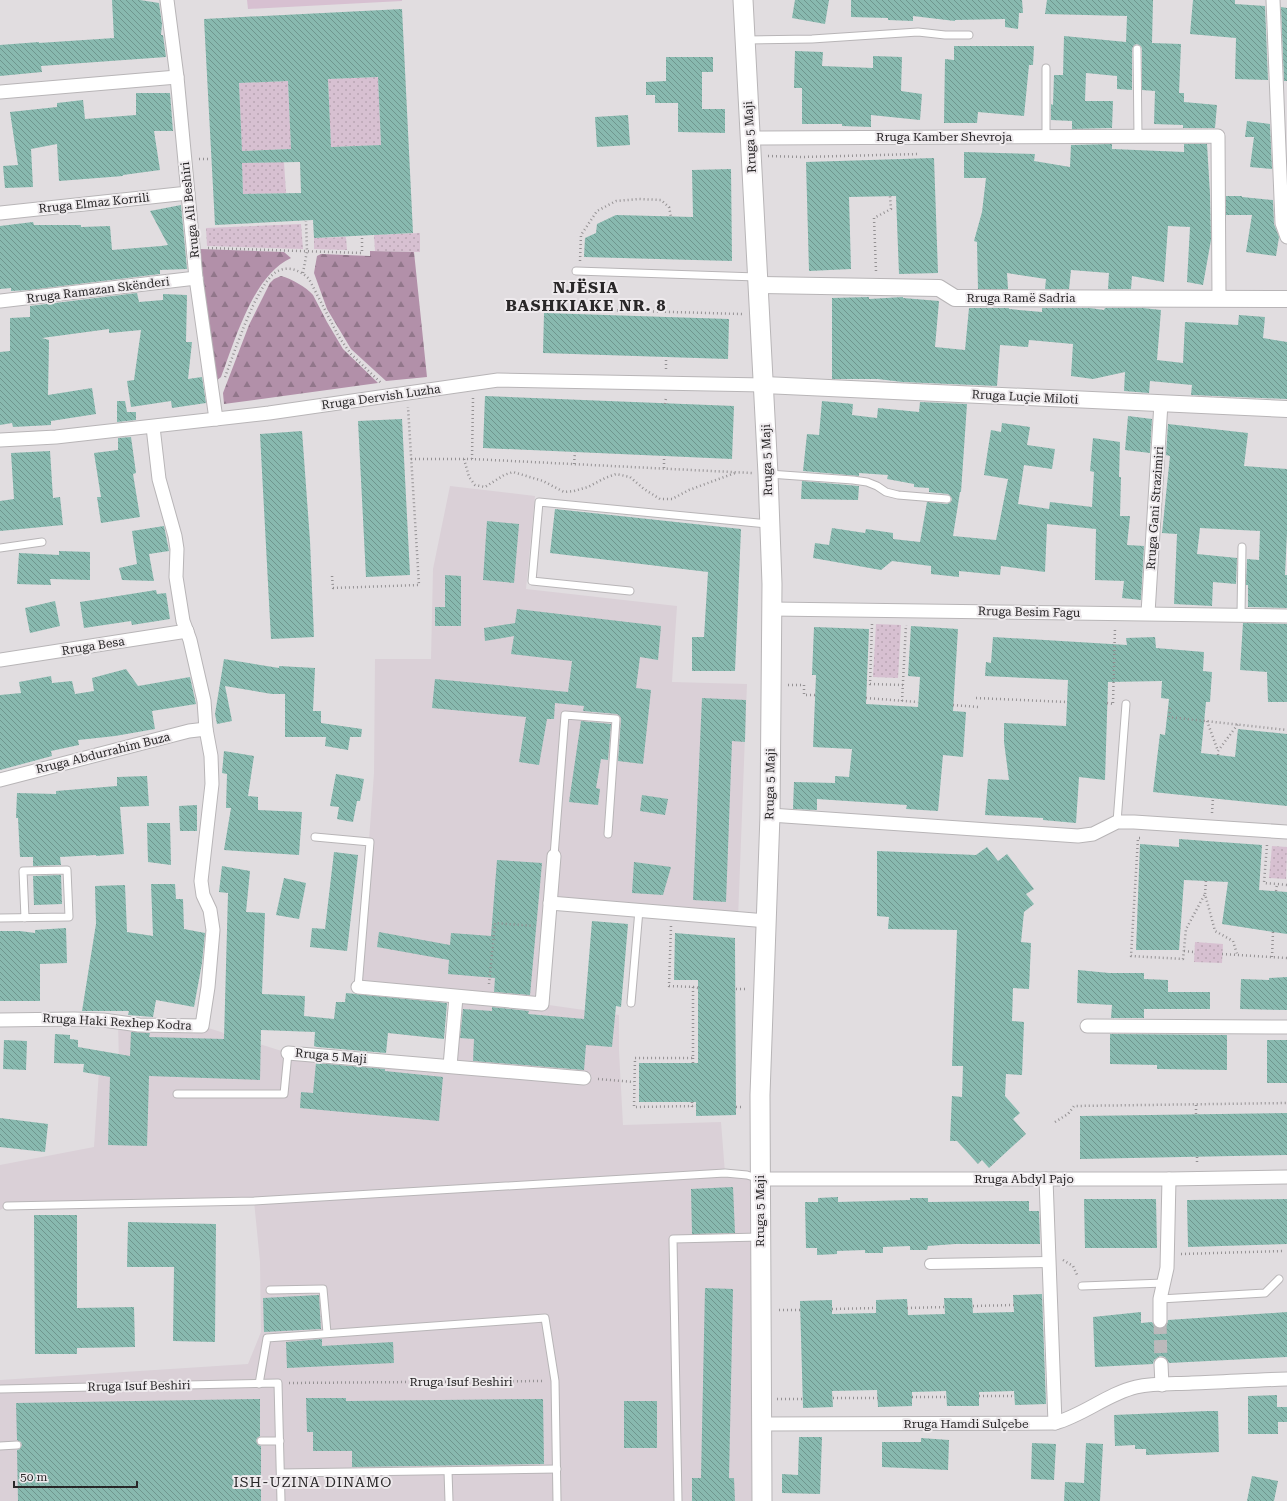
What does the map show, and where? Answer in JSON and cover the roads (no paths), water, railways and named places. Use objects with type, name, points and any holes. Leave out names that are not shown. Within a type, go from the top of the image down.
[{"type":"main road","name":"Rruga 5 Maji","points":[[743,0],[757,281],[764,385],[772,609],[770,815],[760,1094],[762,1501]]},
{"type":"street","name":"Rruga Ali Beshiri","points":[[167,0],[177,77],[196,278],[216,420]]},
{"type":"street","points":[[1272,0],[1282,223],[1287,238]]},
{"type":"street","points":[[0,92],[177,77]]},
{"type":"street","name":"Rruga Kamber Shevroja","points":[[750,146],[1046,137],[1218,136],[1219,298]]},
{"type":"street","name":"Rruga Elmaz Korrili","points":[[0,214],[188,193]]},
{"type":"street","name":"Rruga Ramazan Skënderi","points":[[0,301],[196,278]]},
{"type":"street","name":"Rruga Ramë Sadria","points":[[757,281],[876,287],[939,288],[955,298],[1287,299]]},
{"type":"street","name":"Rruga Dervish Luzha","points":[[0,440],[56,437],[216,420],[498,380],[764,385]]},
{"type":"street","name":"Rruga Luçie Miloti","points":[[764,385],[1287,409]]},
{"type":"street","name":"Rruga Gani Strazimiri","points":[[1148,614],[1161,403]]},
{"type":"street","name":"Rruga Haki Rexhep Kodra","points":[[0,1020],[74,1018],[139,1025],[202,1026],[208,987],[213,930],[210,910],[203,895],[201,881],[212,784],[211,756],[206,728],[204,701],[187,631],[183,621],[176,577],[177,556],[175,536],[159,479],[153,427]]},
{"type":"street","name":"Rruga Besim Fagu","points":[[772,609],[873,609],[1287,616]]},
{"type":"street","name":"Rruga Besa","points":[[0,660],[187,631]]},
{"type":"street","name":"Rruga Abdurrahim Buza","points":[[0,780],[189,731],[206,728]]},
{"type":"street","points":[[770,815],[1078,836],[1093,834],[1117,822],[1287,832]]},
{"type":"street","points":[[358,987],[542,1004],[554,856]]},
{"type":"street","points":[[550,903],[766,921]]},
{"type":"street","points":[[450,1066],[456,997]]},
{"type":"street","points":[[1086,1026],[1287,1027]]},
{"type":"street","name":"Rruga 5 Maji","points":[[288,1053],[584,1078]]},
{"type":"street","name":"Rruga Abdyl Pajo","points":[[760,1179],[1169,1179],[1287,1177]]},
{"type":"street","points":[[1046,1179],[1055,1423]]},
{"type":"street","points":[[1160,1321],[1160,1299],[1167,1268],[1168,1255],[1169,1179]]},
{"type":"street","points":[[930,1264],[1049,1257]]},
{"type":"street","points":[[1161,1364],[1162,1385]]},
{"type":"street","name":"Rruga Hamdi Sulçebe","points":[[761,1424],[1055,1423],[1078,1415],[1113,1396],[1136,1387],[1287,1379]]},
{"type":"lane","points":[[745,40],[812,39],[918,32],[945,35],[969,35]]},
{"type":"lane","points":[[1137,49],[1138,136]]},
{"type":"lane","points":[[1046,68],[1046,137]]},
{"type":"lane","points":[[579,271],[757,281]]},
{"type":"lane","points":[[768,474],[853,480],[867,482],[886,492],[898,495],[947,499]]},
{"type":"lane","points":[[630,591],[532,581],[539,502],[769,524]]},
{"type":"lane","points":[[0,548],[42,542]]},
{"type":"lane","points":[[1241,615],[1242,547]]},
{"type":"lane","points":[[1117,822],[1126,704]]},
{"type":"lane","points":[[554,856],[565,715],[616,719],[608,834]]},
{"type":"lane","points":[[315,837],[370,842],[358,987]]},
{"type":"lane","points":[[0,918],[25,918],[69,917],[67,870],[23,871],[25,918]]},
{"type":"lane","points":[[631,1003],[639,910]]},
{"type":"lane","name":"Rruga 5 Maji","points":[[177,1094],[284,1094],[288,1053]]},
{"type":"lane","points":[[7,1206],[254,1201],[725,1173],[747,1175],[760,1179]]},
{"type":"lane","points":[[678,1501],[673,1239],[760,1237]]},
{"type":"lane","points":[[1160,1299],[1265,1293],[1279,1279]]},
{"type":"lane","points":[[1082,1286],[1164,1283]]},
{"type":"lane","points":[[270,1290],[323,1289],[327,1333]]},
{"type":"lane","points":[[259,1384],[267,1338],[545,1318],[555,1381],[557,1501]]},
{"type":"lane","name":"Rruga Isuf Beshiri","points":[[0,1389],[278,1383],[280,1441]]},
{"type":"lane","points":[[260,1441],[280,1441],[281,1501]]},
{"type":"lane","points":[[0,1446],[17,1445]]},
{"type":"lane","points":[[281,1473],[557,1469]]},
{"type":"lane","points":[[448,1471],[449,1501]]},
{"type":"tunnel","points":[[1160,1321],[1161,1364]]},
{"type":"district","name":"NJËSIA BASHKIAKE NR. 8","points":[[586,296]]},
{"type":"district","name":"ISH-UZINA DINAMO","points":[[313,1482]]}]
